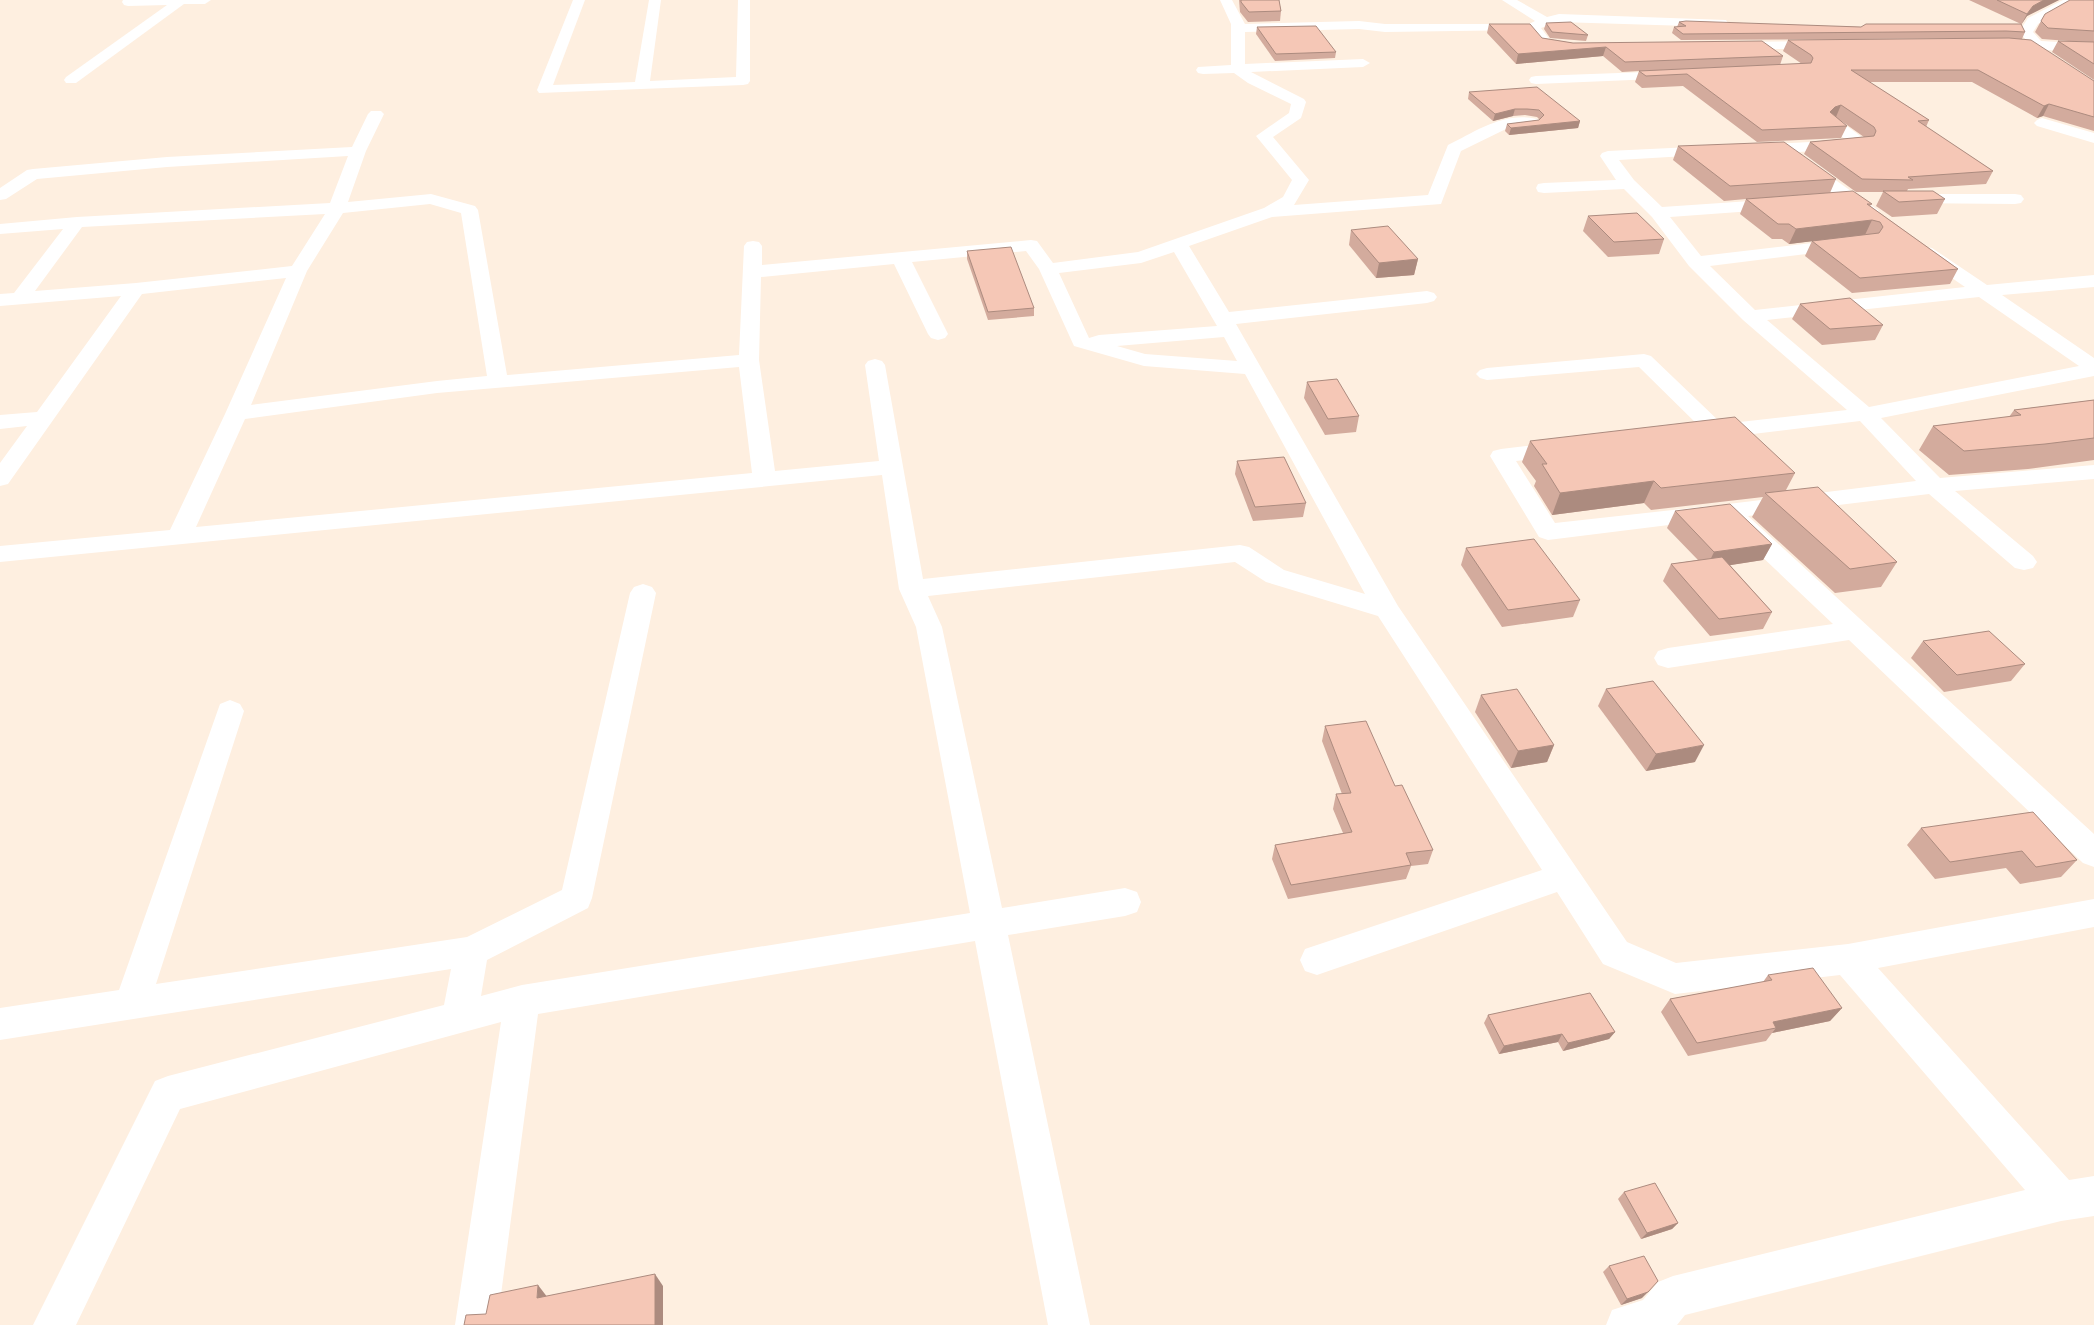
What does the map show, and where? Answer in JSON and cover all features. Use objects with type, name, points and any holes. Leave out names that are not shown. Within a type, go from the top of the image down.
[{"type":"street","points":[[130,0],[128,2],[205,0]]},
{"type":"street","points":[[579,0],[544,90],[743,81],[744,0]]},
{"type":"street","points":[[642,86],[654,0]]},
{"type":"street","points":[[1226,0],[1238,28],[1238,69]]},
{"type":"street","points":[[1508,0],[1525,10],[1539,24],[1544,43],[1570,47]]},
{"type":"street","points":[[2024,40],[2033,21],[2073,0]]},
{"type":"street","points":[[71,80],[180,1]]},
{"type":"street","points":[[1497,12],[1525,10]]},
{"type":"street","points":[[1359,25],[1364,21],[1420,18],[1428,15]]},
{"type":"street","points":[[1238,28],[1359,25],[1385,28],[1539,24],[1558,18],[1738,23]]},
{"type":"street","points":[[2024,40],[2094,48]]},
{"type":"street","points":[[2024,40],[2094,89]]},
{"type":"street","points":[[1714,46],[1833,45]]},
{"type":"street","points":[[1763,46],[1786,61]]},
{"type":"street","points":[[1203,70],[1363,62]]},
{"type":"street","points":[[1048,270],[1141,256],[1270,212],[1290,200],[1301,180],[1264,136],[1296,115],[1299,102],[1253,80],[1238,69]]},
{"type":"street","points":[[1536,80],[1693,75]]},
{"type":"street","points":[[180,535],[236,414],[298,271],[337,208],[358,151],[376,114]]},
{"type":"street","points":[[1270,212],[1435,200],[1454,148],[1505,123],[1532,122]]},
{"type":"street","points":[[2042,123],[2094,138]]},
{"type":"street","points":[[1835,124],[1861,144],[1608,156],[1628,184],[1658,213],[1696,262],[1750,316],[1865,414],[1934,486],[2024,562]]},
{"type":"street","points":[[1783,149],[1851,200],[1884,222]]},
{"type":"street","points":[[0,195],[33,174],[167,162],[358,151]]},
{"type":"street","points":[[1544,188],[1628,184]]},
{"type":"street","points":[[0,228],[337,208],[431,199],[469,210],[498,381]]},
{"type":"street","points":[[1822,202],[1885,199],[2015,199]]},
{"type":"street","points":[[1658,213],[1793,203]]},
{"type":"street","points":[[20,298],[76,222]]},
{"type":"street","points":[[1908,239],[2094,369]]},
{"type":"street","points":[[1696,262],[1865,242]]},
{"type":"street","points":[[1178,243],[1252,368],[1388,610],[1615,952],[1675,979],[1848,959],[2094,913]]},
{"type":"street","points":[[752,272],[1030,245],[1048,270],[1081,342],[1144,360],[1252,368]]},
{"type":"street","points":[[753,246],[749,360],[764,478]]},
{"type":"street","points":[[900,258],[938,334]]},
{"type":"street","points":[[0,300],[136,289],[298,271]]},
{"type":"street","points":[[1750,316],[2094,281]]},
{"type":"street","points":[[0,479],[136,289]]},
{"type":"street","points":[[1081,342],[1226,325],[1426,297]]},
{"type":"street","points":[[236,414],[437,387],[749,360]]},
{"type":"street","points":[[1487,374],[1644,360],[1717,431]]},
{"type":"street","points":[[875,365],[912,589],[928,627],[1069,1325]]},
{"type":"street","points":[[1688,434],[1865,414],[2094,369]]},
{"type":"street","points":[[0,422],[43,418]]},
{"type":"street","points":[[1580,447],[1501,456],[1548,532],[1934,486],[2094,472]]},
{"type":"street","points":[[0,554],[891,467]]},
{"type":"street","points":[[1728,511],[2094,854]]},
{"type":"street","points":[[912,589],[1240,553],[1275,576],[1388,610]]},
{"type":"street","points":[[0,1024],[472,951],[576,898],[643,593]]},
{"type":"street","points":[[1668,658],[1856,630]]},
{"type":"street","points":[[132,1004],[230,711]]},
{"type":"street","points":[[1317,960],[1564,876]]},
{"type":"street","points":[[54,1325],[168,1094],[522,1001],[1125,902]]},
{"type":"street","points":[[459,1017],[472,951]]},
{"type":"street","points":[[1848,959],[2078,1198]]},
{"type":"street","points":[[476,1325],[522,1001]]},
{"type":"street","points":[[1627,1325],[1655,1318],[1673,1297],[2078,1198]]},
{"type":"building","points":[[1241,0],[1279,0],[1281,11],[1249,12]]},
{"type":"building","points":[[1997,0],[2044,0],[2033,6],[2027,14]]},
{"type":"building","points":[[2070,0],[2094,0],[2094,31],[2048,28],[2041,21],[2045,14]]},
{"type":"building","points":[[1571,22],[1588,35],[1552,32],[1546,23]]},
{"type":"building","points":[[1679,22],[1861,27],[1866,24],[2021,24],[2025,32],[1683,34],[1674,27],[1686,26]]},
{"type":"building","points":[[1489,24],[1530,24],[1542,38],[1573,43],[1762,41],[1783,56],[1625,62],[1606,47],[1518,54]]},
{"type":"building","points":[[1316,26],[1336,52],[1276,54],[1257,27]]},
{"type":"building","points":[[2009,38],[2031,40],[2094,81],[2094,117],[2049,104],[2044,106],[1978,70],[1851,70],[1929,120],[1918,121],[1993,171],[1908,177],[1913,180],[1862,179],[1810,142],[1874,136],[1876,131],[1874,127],[1841,105],[1835,107],[1830,112],[1847,126],[1762,130],[1687,74],[1646,76],[1639,71],[1811,63],[1813,58],[1811,55],[1788,40]]},
{"type":"building","points":[[2058,41],[2094,42],[2094,64]]},
{"type":"building","points":[[1537,87],[1580,121],[1511,128],[1507,124],[1539,120],[1544,115],[1539,110],[1527,109],[1515,109],[1495,114],[1469,92]]},
{"type":"building","points":[[1784,142],[1836,179],[1730,186],[1678,146]]},
{"type":"building","points":[[1853,191],[1872,204],[1867,204],[1958,269],[1860,278],[1812,241],[1879,233],[1883,227],[1880,222],[1872,220],[1796,229],[1789,224],[1778,224],[1746,199]]},
{"type":"building","points":[[1883,191],[1933,191],[1945,199],[1899,202]]},
{"type":"building","points":[[1637,213],[1664,239],[1614,242],[1588,216]]},
{"type":"building","points":[[1388,226],[1418,259],[1379,263],[1351,230]]},
{"type":"building","points":[[1011,247],[1034,308],[988,312],[967,251]]},
{"type":"building","points":[[1850,298],[1883,325],[1830,329],[1800,304]]},
{"type":"building","points":[[1337,379],[1359,416],[1328,419],[1307,382]]},
{"type":"building","points":[[2094,400],[2094,438],[1964,451],[1933,426],[2021,415],[2014,410]]},
{"type":"building","points":[[1735,417],[1795,473],[1661,488],[1654,481],[1560,493],[1542,464],[1547,464],[1530,441]]},
{"type":"building","points":[[1284,457],[1306,503],[1255,507],[1237,461]]},
{"type":"building","points":[[1818,487],[1897,562],[1850,569],[1765,493]]},
{"type":"building","points":[[1730,504],[1772,544],[1714,552],[1675,511]]},
{"type":"building","points":[[1534,539],[1580,600],[1508,610],[1466,548]]},
{"type":"building","points":[[1722,557],[1772,612],[1719,619],[1671,564]]},
{"type":"building","points":[[1989,631],[2025,664],[1957,675],[1923,641]]},
{"type":"building","points":[[1653,681],[1704,745],[1656,754],[1606,689]]},
{"type":"building","points":[[1517,689],[1554,745],[1518,751],[1481,695]]},
{"type":"building","points":[[1366,721],[1395,786],[1402,785],[1433,850],[1406,853],[1411,865],[1291,885],[1275,845],[1352,832],[1336,794],[1351,793],[1325,726]]},
{"type":"building","points":[[2033,812],[2077,860],[2036,867],[2022,851],[1950,862],[1921,828]]},
{"type":"building","points":[[1813,968],[1842,1008],[1773,1022],[1776,1028],[1697,1043],[1670,999],[1772,980],[1768,975]]},
{"type":"building","points":[[1590,993],[1615,1032],[1568,1043],[1562,1034],[1504,1046],[1488,1015]]},
{"type":"building","points":[[1655,1183],[1678,1223],[1647,1233],[1624,1192]]},
{"type":"building","points":[[1644,1256],[1658,1281],[1648,1292],[1627,1299],[1609,1266]]},
{"type":"building","points":[[655,1274],[655,1325],[464,1325],[466,1315],[486,1314],[490,1295],[538,1285],[537,1298]]}]
